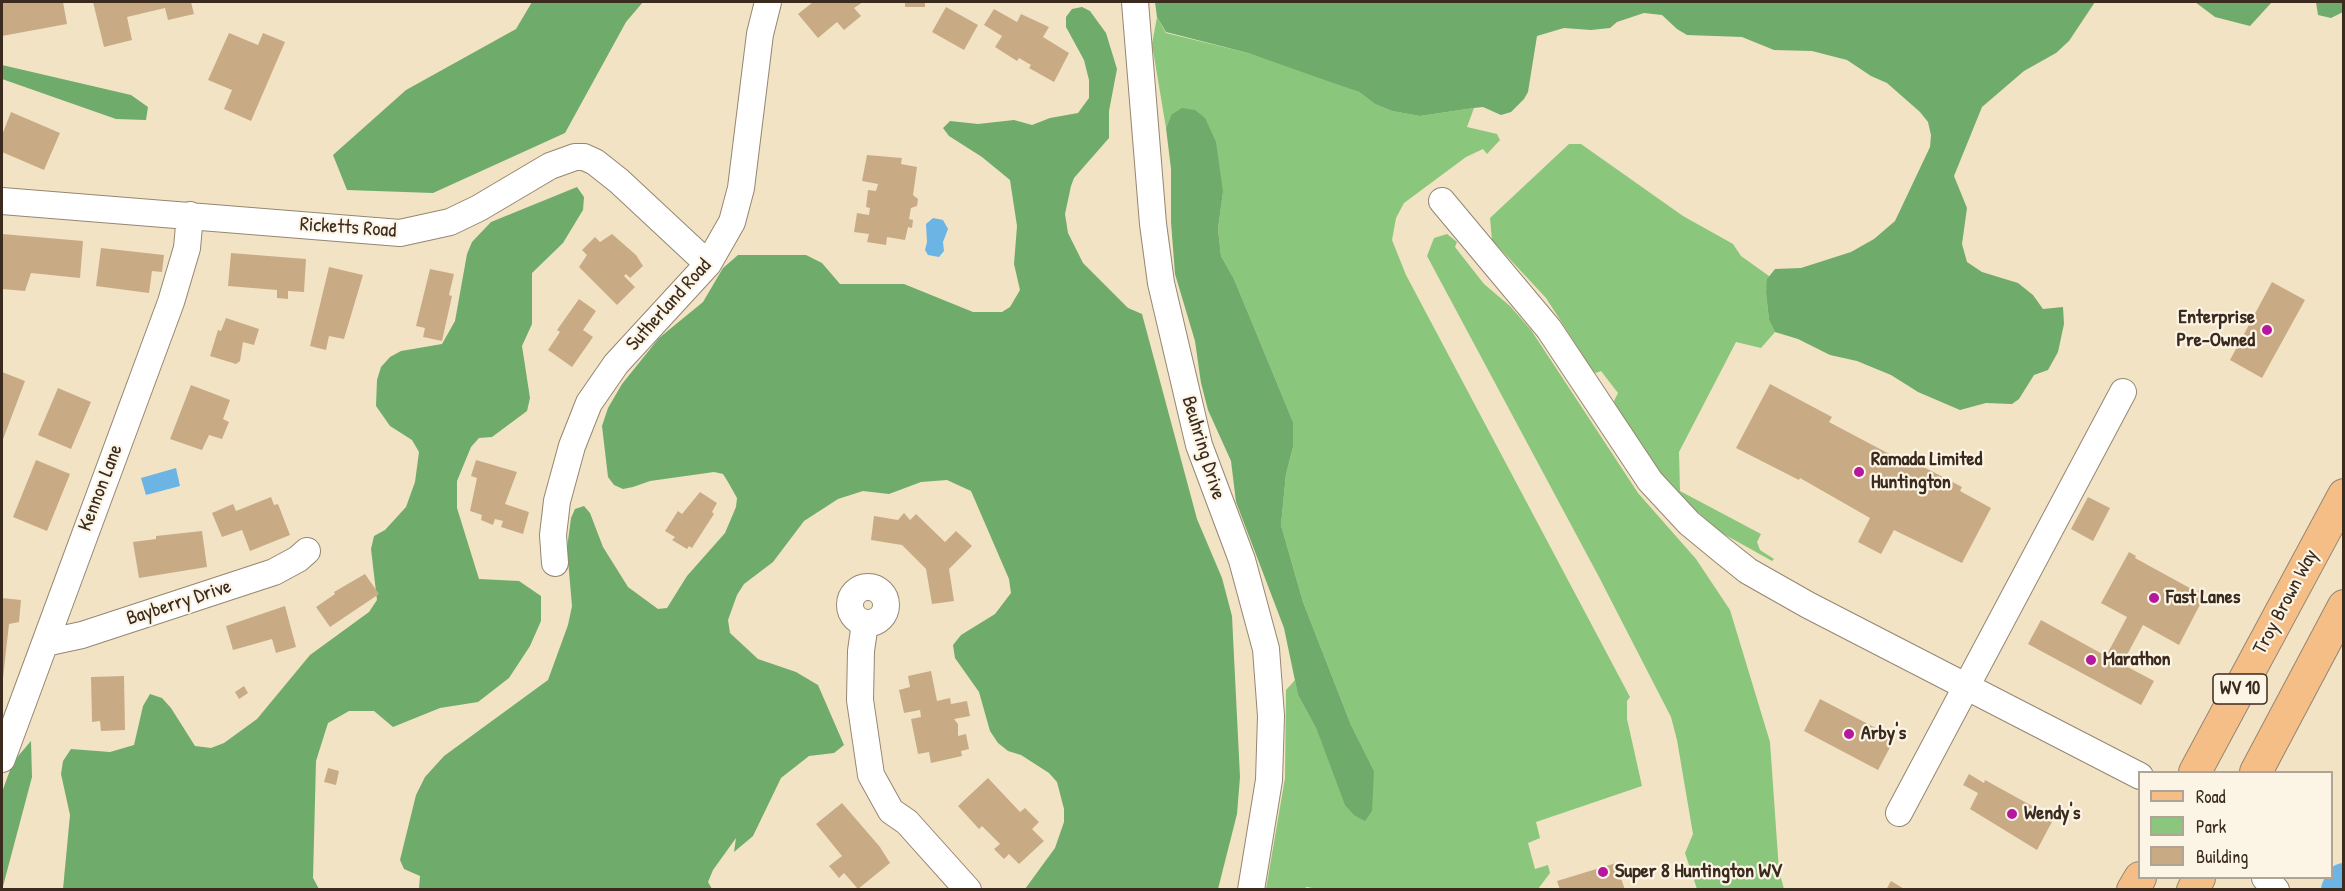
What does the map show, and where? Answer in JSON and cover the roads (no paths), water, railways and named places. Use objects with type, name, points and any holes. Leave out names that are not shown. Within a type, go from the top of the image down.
[{"type":"main road","name":"Troy Brown Way","points":[[2196,771],[2343,495]]},
{"type":"main road","name":"WV 10","points":[[2257,771],[2343,606]]},
{"type":"street","name":"Sutherland Road","points":[[555,563],[553,535],[557,501],[572,446],[589,403],[622,356],[708,264],[728,233],[737,209],[760,34],[768,2]]},
{"type":"street","name":"Beuhring Drive","points":[[1135,2],[1153,224],[1161,283],[1199,445],[1242,560],[1266,649],[1271,716],[1269,769],[1251,890]]},
{"type":"street","name":"Ricketts Road","points":[[2,201],[400,233],[450,222],[479,208],[550,166],[575,157],[584,157],[595,162],[619,181],[708,264]]},
{"type":"street","points":[[1442,201],[1550,329],[1650,481],[1689,523],[1748,571],[1829,616],[1967,685],[2138,775]]},
{"type":"street","name":"Kennon Lane","points":[[2,759],[69,572],[174,294],[187,248],[190,215]]},
{"type":"street","points":[[1899,813],[2123,392]]},
{"type":"street","name":"Bayberry Drive","points":[[45,643],[82,635],[274,572],[298,559],[307,551]]},
{"type":"street","points":[[865,623],[861,651],[860,700],[871,775],[891,811],[907,822],[968,890]]},
{"type":"water","points":[[933,218],[943,220],[948,229],[943,242],[944,251],[939,257],[928,255],[925,250],[926,224]]},
{"type":"water","points":[[176,468],[180,486],[146,495],[141,478]]},
{"type":"waterway","points":[[2340,890],[2344,882]]},
{"type":"place","name":"Enterprise Pre-Owned","points":[[2267,330]]},
{"type":"place","name":"Ramada Limited Huntington","points":[[1859,472]]},
{"type":"place","name":"Fast Lanes","points":[[2154,598]]},
{"type":"place","name":"Marathon","points":[[2091,660]]},
{"type":"place","name":"Arby's","points":[[1849,734]]},
{"type":"place","name":"Wendy's","points":[[2012,814]]},
{"type":"place","name":"Super 8 Huntington WV","points":[[1603,872]]}]
